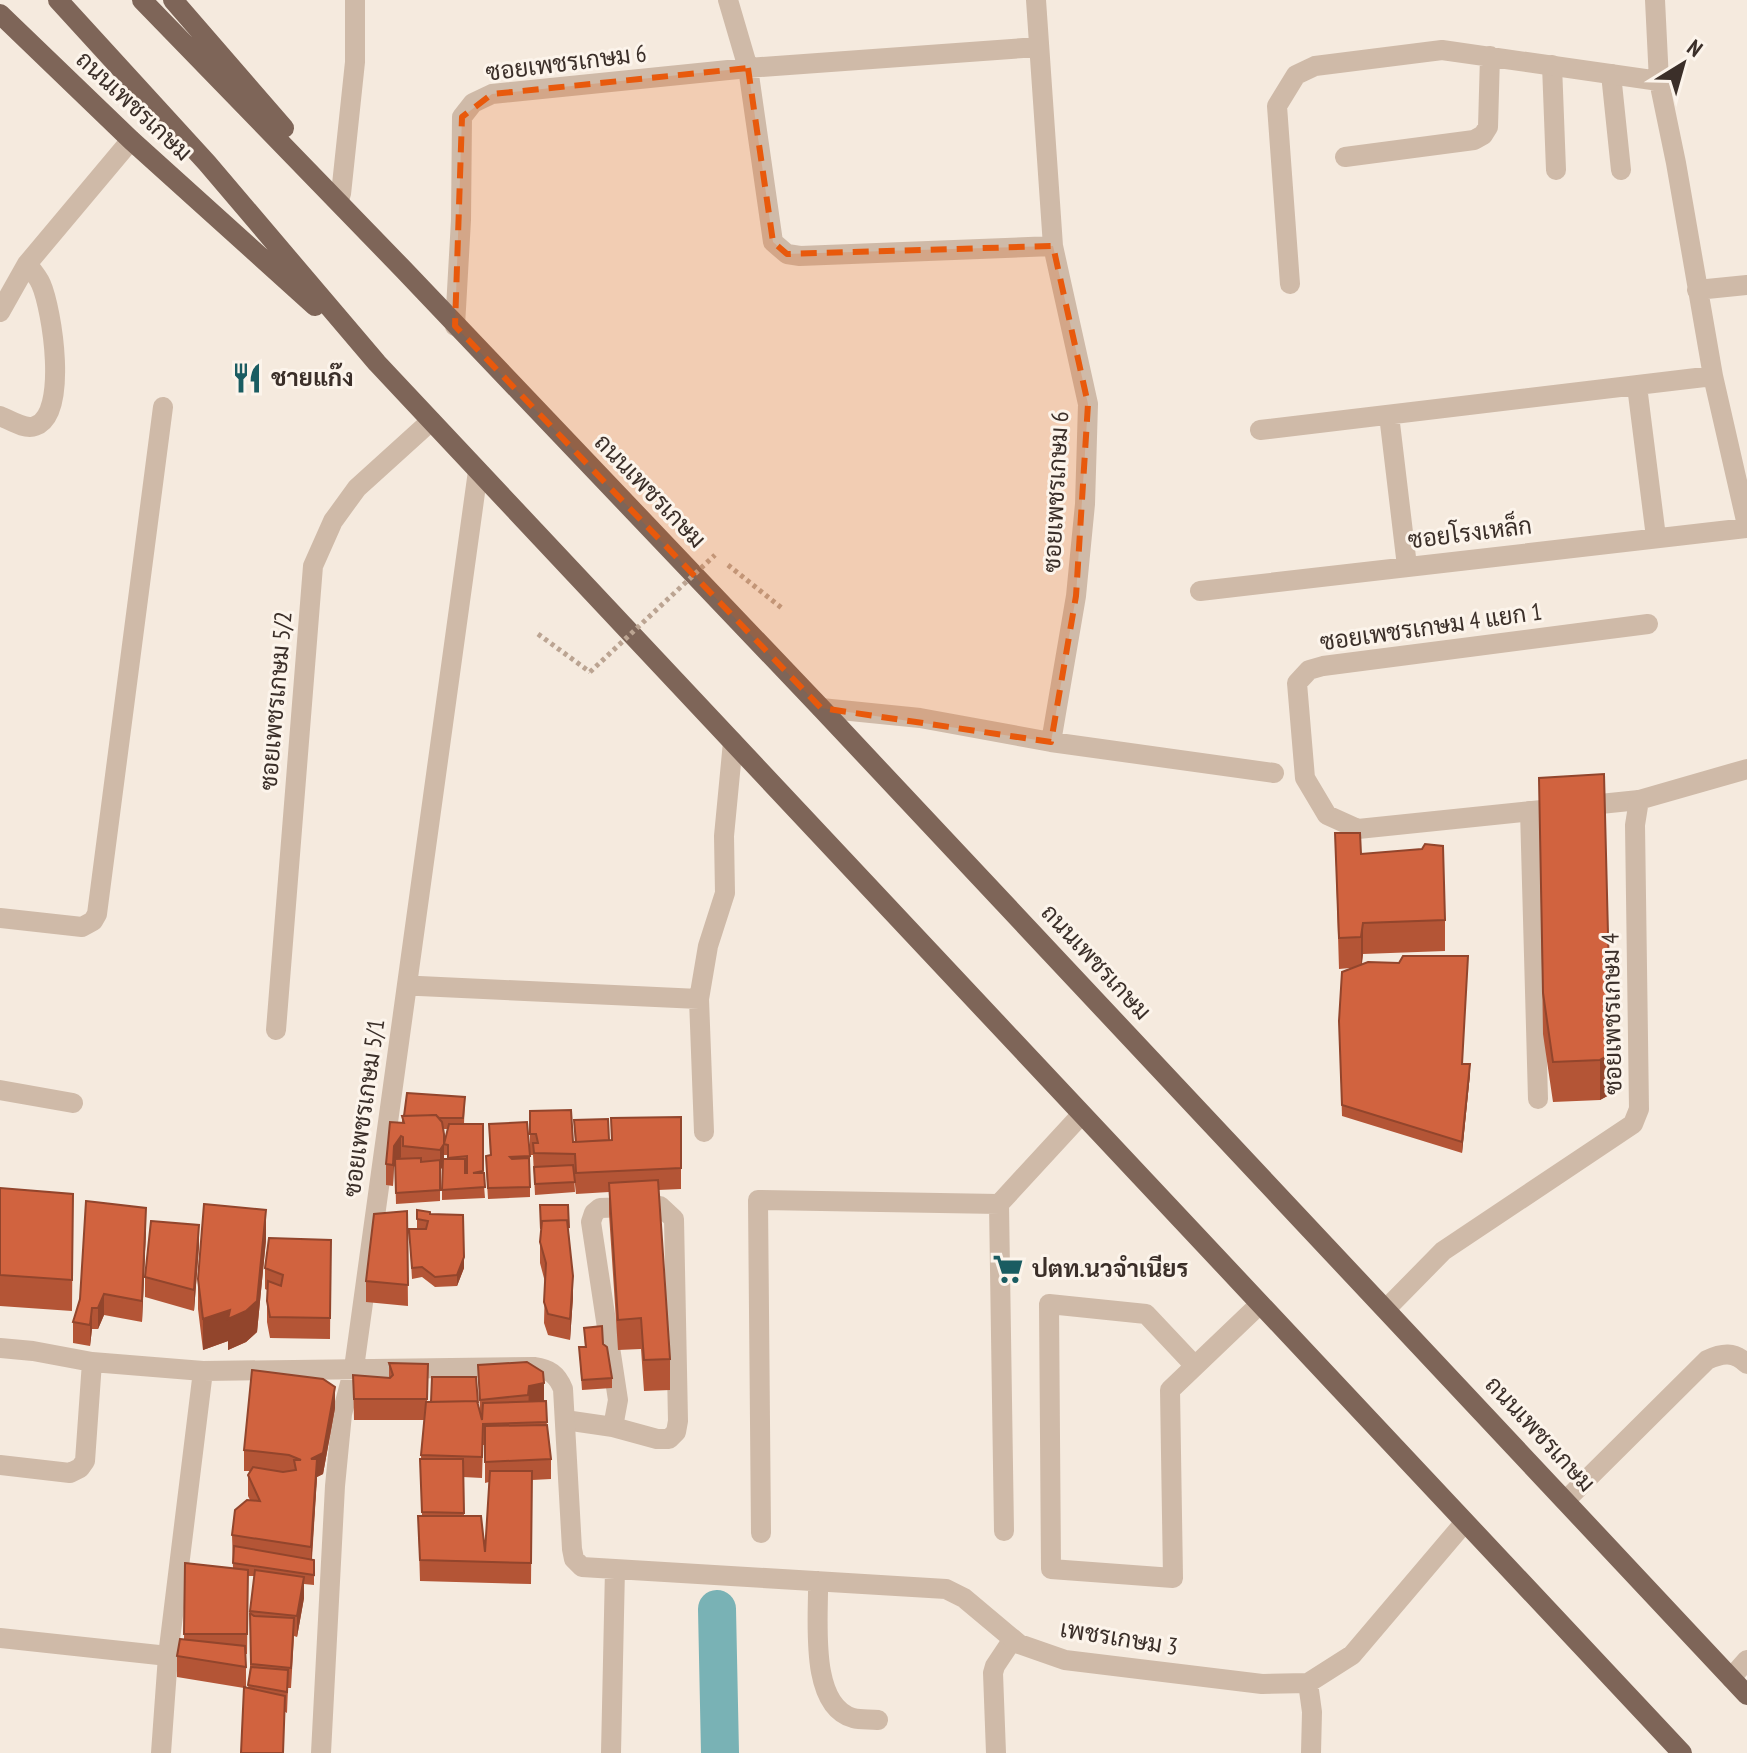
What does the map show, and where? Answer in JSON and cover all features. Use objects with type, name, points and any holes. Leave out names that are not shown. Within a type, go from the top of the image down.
[{"type":"main road","name":"ถนนเพชรเกษม","points":[[58,0],[207,163],[377,363],[1682,1753]]},
{"type":"main road","name":"ถนนเพชรเกษม","points":[[142,0],[821,708],[1747,1695]]},
{"type":"main road","name":"ถนนเพชรเกษม","points":[[173,0],[403,269]]},
{"type":"main road","name":"ถนนเพชรเกษม","points":[[0,14],[131,140],[377,363]]},
{"type":"street","points":[[341,194],[355,62],[355,0]]},
{"type":"street","points":[[728,0],[748,68],[773,242],[787,254],[1053,246]]},
{"type":"street","name":"ซอยเพชรเกษม 6","points":[[1036,0],[1053,246],[1088,404],[1085,504],[1076,596],[1051,742]]},
{"type":"street","points":[[1655,0],[1659,81],[1713,376],[1747,527]]},
{"type":"street","name":"ซอยเพชรเกษม 6","points":[[455,326],[461,220],[462,117],[473,103],[492,94],[748,68],[1038,47]]},
{"type":"street","points":[[1290,284],[1277,106],[1296,75],[1315,66],[1442,50],[1659,81]]},
{"type":"street","points":[[1345,157],[1474,140],[1483,135],[1488,127],[1490,56]]},
{"type":"street","points":[[1552,65],[1556,170]]},
{"type":"street","points":[[1611,74],[1621,170]]},
{"type":"street","points":[[0,312],[27,264],[131,140]]},
{"type":"street","points":[[0,416],[26,426],[37,426],[45,418],[54,399],[55,359],[49,313],[42,286],[27,264]]},
{"type":"street","points":[[1697,290],[1747,285]]},
{"type":"street","points":[[1260,430],[1713,376]]},
{"type":"street","points":[[1637,386],[1656,537]]},
{"type":"street","points":[[0,918],[82,927],[93,921],[97,914],[163,407]]},
{"type":"street","points":[[1389,415],[1407,566]]},
{"type":"street","name":"ซอยเพชรเกษม 5/2","points":[[276,1030],[313,566],[333,521],[357,488],[431,421]]},
{"type":"street","name":"ซอยเพชรเกษม 5/1","points":[[321,1753],[335,1486],[342,1414],[354,1368],[478,471]]},
{"type":"street","name":"ซอยโรงเหล็ก","points":[[1200,591],[1747,527]]},
{"type":"street","name":"ซอยเพชรเกษม 4 แยก 1","points":[[1639,800],[1358,829],[1340,823],[1327,815],[1305,778],[1297,683],[1309,670],[1323,666],[1648,624]]},
{"type":"street","points":[[821,708],[920,718],[1051,742],[1274,773]]},
{"type":"street","points":[[704,1132],[699,999],[708,946],[725,893],[724,836],[733,742]]},
{"type":"street","points":[[1639,800],[1747,769]]},
{"type":"street","name":"ซอยเพชรเกษม 4","points":[[1386,1309],[1443,1251],[1633,1124],[1639,1109],[1635,825],[1639,800]]},
{"type":"street","points":[[1530,811],[1538,1099]]},
{"type":"street","points":[[419,986],[699,999]]},
{"type":"street","points":[[0,1090],[73,1103]]},
{"type":"street","points":[[1004,1531],[999,1204],[1081,1115]]},
{"type":"street","points":[[761,1533],[758,1200],[999,1204]]},
{"type":"street","points":[[0,1348],[92,1362],[203,1371],[547,1369],[559,1378],[563,1389],[565,1420],[669,1439],[676,1432],[678,1421],[674,1219],[660,1206],[600,1208],[591,1222],[618,1400],[613,1427]]},
{"type":"street","points":[[1195,1366],[1146,1314],[1049,1304],[1051,1569],[1173,1578],[1170,1390],[1260,1304]]},
{"type":"street","points":[[1566,1500],[1707,1360],[1722,1353],[1740,1357],[1747,1364]]},
{"type":"street","points":[[0,1465],[70,1473],[80,1468],[85,1461],[92,1362]]},
{"type":"street","points":[[161,1753],[168,1656],[185,1580],[203,1371]]},
{"type":"street","name":"เพชรเกษม 3","points":[[565,1420],[574,1559],[582,1567],[946,1589],[964,1598],[1019,1644],[1065,1660],[1262,1684],[1308,1683]]},
{"type":"street","points":[[1311,1753],[1312,1712],[1308,1683],[1352,1655],[1465,1522]]},
{"type":"street","points":[[611,1753],[615,1569]]},
{"type":"street","points":[[818,1581],[819,1655],[823,1681],[831,1702],[853,1718],[878,1720]]},
{"type":"street","points":[[0,1638],[168,1656]]},
{"type":"street","points":[[996,1753],[993,1673],[1013,1639]]},
{"type":"street","points":[[1731,1678],[1747,1660]]},
{"type":"path","points":[[538,634],[590,672],[715,555],[783,609]]},
{"type":"highlighted area","points":[[748,68],[773,242],[787,254],[1053,246],[1088,404],[1076,596],[1051,742],[821,708],[455,326],[462,117],[492,94]]},
{"type":"building","points":[[1604,774],[1611,1054],[1600,1060],[1553,1062],[1543,993],[1539,778]]},
{"type":"building","points":[[1335,833],[1360,833],[1361,854],[1422,849],[1425,844],[1443,846],[1445,920],[1363,923],[1361,937],[1339,938]]},
{"type":"building","points":[[1403,956],[1468,956],[1462,1064],[1470,1064],[1462,1142],[1342,1105],[1339,1021],[1342,972],[1368,962],[1399,963]]},
{"type":"building","points":[[407,1093],[465,1097],[463,1118],[404,1116]]},
{"type":"building","points":[[571,1110],[573,1142],[612,1140],[611,1118],[681,1117],[681,1168],[576,1173],[575,1154],[534,1153],[533,1143],[538,1143],[536,1134],[530,1134],[530,1111]]},
{"type":"building","points":[[436,1115],[442,1122],[444,1134],[444,1144],[440,1150],[403,1146],[401,1136],[394,1146],[393,1165],[386,1164],[390,1122],[404,1123],[402,1116]]},
{"type":"building","points":[[608,1119],[609,1140],[576,1142],[574,1120]]},
{"type":"building","points":[[527,1122],[530,1156],[510,1157],[529,1158],[530,1187],[488,1188],[486,1156],[491,1155],[489,1124]]},
{"type":"building","points":[[449,1124],[483,1124],[483,1171],[473,1173],[484,1173],[485,1187],[442,1190],[443,1159],[465,1159],[467,1173],[467,1156],[448,1158],[448,1145],[444,1144]]},
{"type":"building","points":[[421,1158],[421,1162],[440,1160],[440,1190],[396,1193],[395,1159]]},
{"type":"building","points":[[573,1165],[575,1182],[535,1184],[534,1167]]},
{"type":"building","points":[[658,1180],[670,1359],[644,1360],[641,1318],[618,1320],[609,1183]]},
{"type":"building","points":[[0,1188],[73,1194],[72,1280],[0,1275]]},
{"type":"building","points":[[86,1201],[146,1208],[142,1301],[104,1294],[98,1308],[92,1308],[90,1325],[73,1322],[80,1299]]},
{"type":"building","points":[[204,1204],[266,1210],[257,1301],[246,1311],[228,1319],[230,1310],[203,1319],[198,1279]]},
{"type":"building","points":[[540,1205],[568,1205],[569,1228],[567,1220],[542,1221],[541,1229]]},
{"type":"building","points":[[417,1210],[430,1214],[463,1215],[464,1257],[457,1275],[435,1277],[422,1267],[412,1268],[409,1229],[426,1229],[428,1221],[417,1219]]},
{"type":"building","points":[[407,1211],[408,1285],[366,1281],[374,1214]]},
{"type":"building","points":[[567,1220],[573,1276],[570,1319],[548,1314],[544,1302],[546,1263],[540,1242],[542,1221]]},
{"type":"building","points":[[151,1221],[199,1225],[194,1290],[145,1277]]},
{"type":"building","points":[[269,1238],[331,1240],[330,1318],[270,1317],[268,1281],[281,1286],[283,1275],[265,1268]]},
{"type":"building","points":[[602,1326],[603,1344],[607,1347],[612,1378],[582,1380],[579,1347],[586,1347],[584,1328]]},
{"type":"building","points":[[527,1362],[543,1372],[544,1383],[529,1386],[528,1395],[480,1400],[478,1365]]},
{"type":"building","points":[[389,1363],[428,1364],[427,1399],[354,1399],[353,1375],[390,1378],[393,1375]]},
{"type":"building","points":[[252,1370],[323,1379],[335,1387],[323,1453],[311,1459],[317,1459],[311,1547],[232,1535],[235,1510],[247,1500],[260,1501],[248,1475],[253,1467],[283,1472],[296,1470],[294,1460],[301,1460],[289,1455],[244,1450]]},
{"type":"building","points":[[432,1377],[476,1377],[478,1403],[431,1402]]},
{"type":"building","points":[[477,1401],[482,1420],[483,1403],[546,1401],[547,1422],[483,1424],[482,1457],[421,1455],[426,1402]]},
{"type":"building","points":[[547,1425],[551,1459],[485,1462],[485,1426]]},
{"type":"building","points":[[420,1459],[463,1459],[464,1513],[422,1512]]},
{"type":"building","points":[[490,1471],[532,1471],[531,1563],[420,1560],[418,1516],[481,1516],[485,1552]]},
{"type":"building","points":[[234,1546],[314,1560],[314,1575],[233,1563]]},
{"type":"building","points":[[185,1563],[248,1570],[247,1634],[184,1634]]},
{"type":"building","points":[[255,1570],[304,1577],[297,1616],[250,1611]]},
{"type":"building","points":[[250,1613],[254,1616],[294,1618],[291,1668],[251,1664]]},
{"type":"building","points":[[180,1639],[245,1646],[246,1667],[177,1656]]},
{"type":"building","points":[[251,1667],[288,1670],[287,1692],[248,1685]]},
{"type":"building","points":[[244,1687],[285,1696],[283,1753],[241,1753]]},
{"type":"waterway","points":[[717,1609],[720,1753]]},
{"type":"place","name":"ชายแก๊ง","points":[[247,378]]},
{"type":"place","name":"ปตท.นวจำเนียร","points":[[1008,1269]]}]
